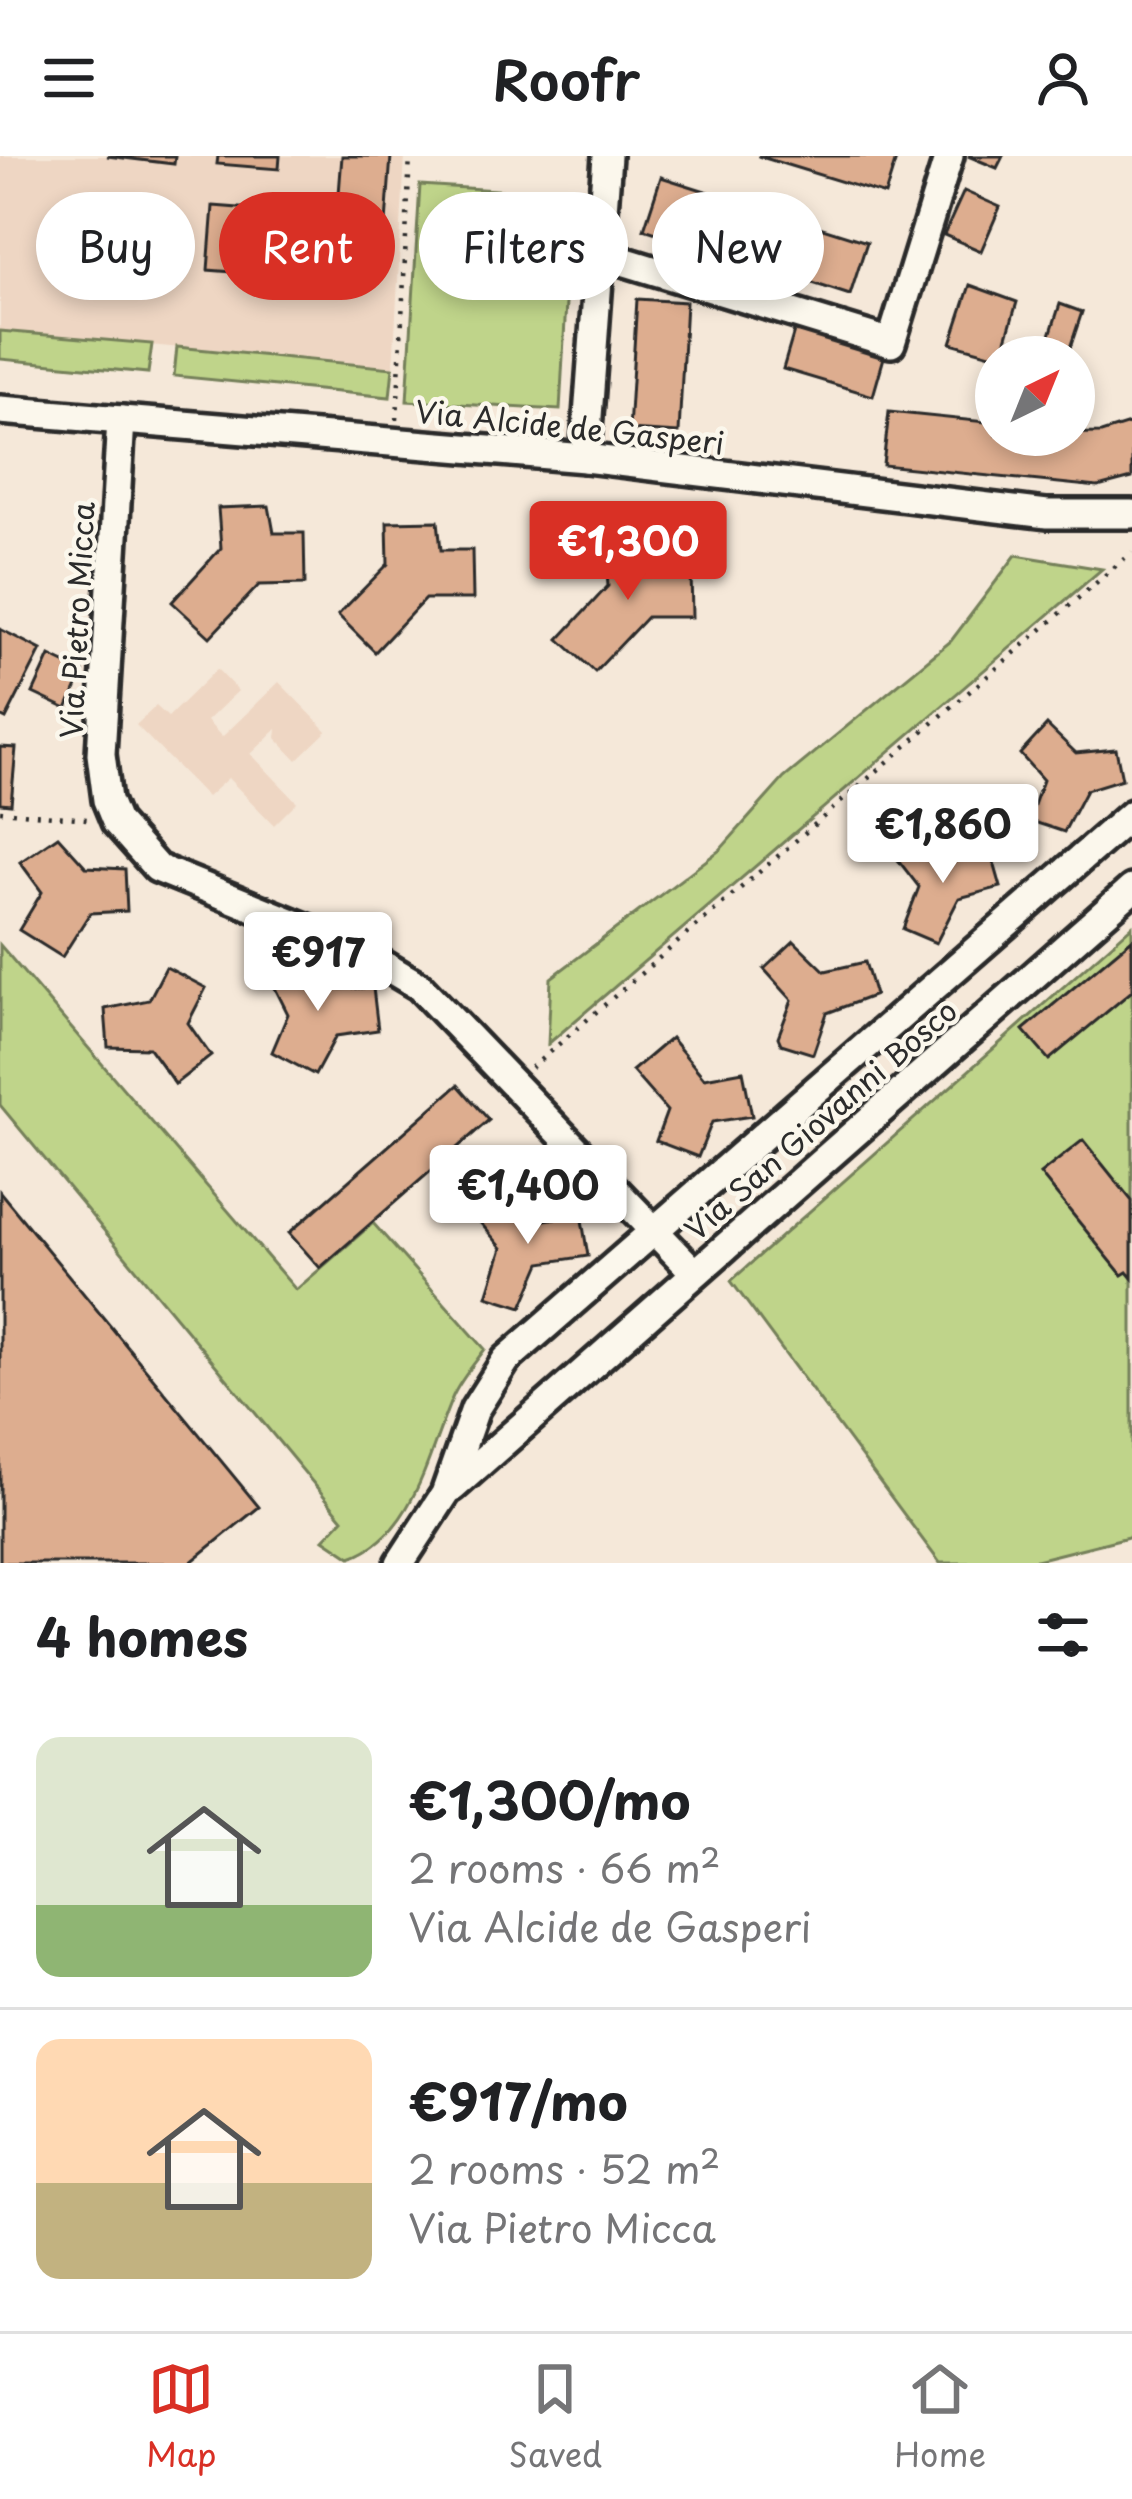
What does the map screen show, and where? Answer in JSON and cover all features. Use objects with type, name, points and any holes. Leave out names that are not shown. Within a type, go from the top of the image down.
[{"type":"street","points":[[604,192],[607,156]]},
{"type":"street","points":[[628,263],[891,343],[949,156]]},
{"type":"street","points":[[585,458],[597,300]]},
{"type":"street","name":"Via Alcide de Gasperi","points":[[0,410],[585,458],[1047,514],[1132,514]]},
{"type":"street","name":"Via Pietro Micca","points":[[121,420],[101,754],[107,800],[116,822],[157,868],[188,885],[391,965],[514,1082],[694,1273]]},
{"type":"street","name":"Via San Giovanni Bosco","points":[[445,1494],[475,1409],[499,1369],[654,1228],[1132,814]]},
{"type":"street","name":"Via San Giovanni Bosco","points":[[398,1558],[445,1494],[1132,889]]},
{"type":"path","points":[[395,441],[410,156]]},
{"type":"path","points":[[514,1082],[1132,552]]},
{"type":"path","points":[[0,811],[116,822]]},
{"type":"shaded area","points":[[0,156],[405,156],[393,368],[0,331]]},
{"type":"shaded area","points":[[217,669],[238,691],[207,721],[222,737],[279,682],[327,731],[297,760],[276,738],[277,729],[251,754],[297,802],[274,825],[228,778],[207,797],[136,725],[156,706],[168,717]]},
{"type":"green space","points":[[420,185],[526,192],[420,192]]},
{"type":"green space","points":[[419,202],[419,300],[566,300],[560,410],[407,401]]},
{"type":"green space","points":[[0,331],[152,344],[148,373],[0,359]]},
{"type":"green space","points":[[177,347],[393,368],[390,397],[174,376]]},
{"type":"green space","points":[[1016,555],[1102,569],[548,1044],[551,978],[720,850],[784,778],[951,641]]},
{"type":"green space","points":[[1132,926],[1132,1536],[1024,1563],[940,1563],[731,1281]]},
{"type":"green space","points":[[0,945],[296,1290],[373,1223],[485,1349],[453,1396],[405,1511],[373,1546],[351,1557],[324,1539],[343,1519],[0,1105]]},
{"type":"building","points":[[107,156],[175,156],[174,164]]},
{"type":"building","points":[[218,156],[280,156],[279,169],[217,164]]},
{"type":"building","points":[[342,156],[391,156],[388,192],[339,192]]},
{"type":"building","points":[[758,156],[897,156],[885,195]]},
{"type":"building","points":[[968,156],[1003,156],[997,168]]},
{"type":"building","points":[[661,177],[709,192],[656,192]]},
{"type":"building","points":[[964,191],[1000,207],[981,251],[944,235]]},
{"type":"building","points":[[652,205],[652,232],[644,229]]},
{"type":"building","points":[[213,206],[219,206],[219,271],[208,270]]},
{"type":"building","points":[[824,228],[867,242],[850,295],[824,287]]},
{"type":"building","points":[[970,285],[1017,302],[1007,336],[975,336],[975,350],[951,343]]},
{"type":"building","points":[[637,299],[686,302],[679,433],[629,430]]},
{"type":"building","points":[[1060,304],[1082,312],[1074,336],[1050,336]]},
{"type":"building","points":[[795,328],[885,354],[873,396],[783,369]]},
{"type":"building","points":[[889,412],[975,421],[975,456],[1095,456],[1095,433],[1132,423],[1132,478],[1098,487],[883,465]]},
{"type":"building","points":[[269,506],[274,533],[304,533],[305,584],[259,585],[210,637],[172,602],[221,548],[218,508]]},
{"type":"building","points":[[438,521],[441,550],[472,550],[473,599],[425,599],[375,652],[338,615],[388,564],[387,522]]},
{"type":"building","points":[[653,544],[655,571],[691,570],[692,617],[647,617],[595,672],[559,639],[608,586],[605,548]]},
{"type":"building","points":[[0,629],[41,650],[6,719],[0,716]]},
{"type":"building","points":[[50,656],[83,672],[67,709],[33,693]]},
{"type":"building","points":[[1047,725],[1076,753],[1116,749],[1122,779],[1086,790],[1064,832],[1034,822],[1030,816],[1043,780],[1020,754]]},
{"type":"building","points":[[0,747],[16,748],[11,804],[0,803]]},
{"type":"building","points":[[58,836],[86,867],[125,869],[127,911],[90,913],[62,957],[19,930],[42,892],[20,862]]},
{"type":"building","points":[[925,837],[950,861],[991,852],[1001,887],[959,898],[936,943],[903,929],[919,887],[898,860]]},
{"type":"building","points":[[1132,939],[1132,991],[1049,1060],[1023,1030]]},
{"type":"building","points":[[794,941],[825,971],[865,962],[875,995],[827,1013],[813,1054],[781,1044],[778,1037],[792,1000],[764,969]]},
{"type":"building","points":[[303,955],[333,989],[373,988],[378,1030],[336,1036],[315,1075],[272,1052],[288,1014],[270,978]]},
{"type":"building","points":[[166,967],[206,988],[188,1023],[211,1056],[175,1084],[149,1048],[108,1047],[105,1009],[149,1000]]},
{"type":"building","points":[[671,1038],[704,1078],[743,1071],[752,1116],[712,1122],[698,1157],[656,1141],[667,1111],[632,1071]]},
{"type":"building","points":[[458,1085],[489,1120],[320,1268],[289,1233]]},
{"type":"building","points":[[1083,1140],[1132,1201],[1132,1278],[1127,1272],[1122,1275],[1040,1174]]},
{"type":"building","points":[[0,1192],[259,1507],[190,1563],[0,1563]]},
{"type":"building","points":[[506,1192],[533,1222],[581,1214],[588,1256],[541,1263],[522,1307],[487,1296],[502,1248],[478,1220]]}]
